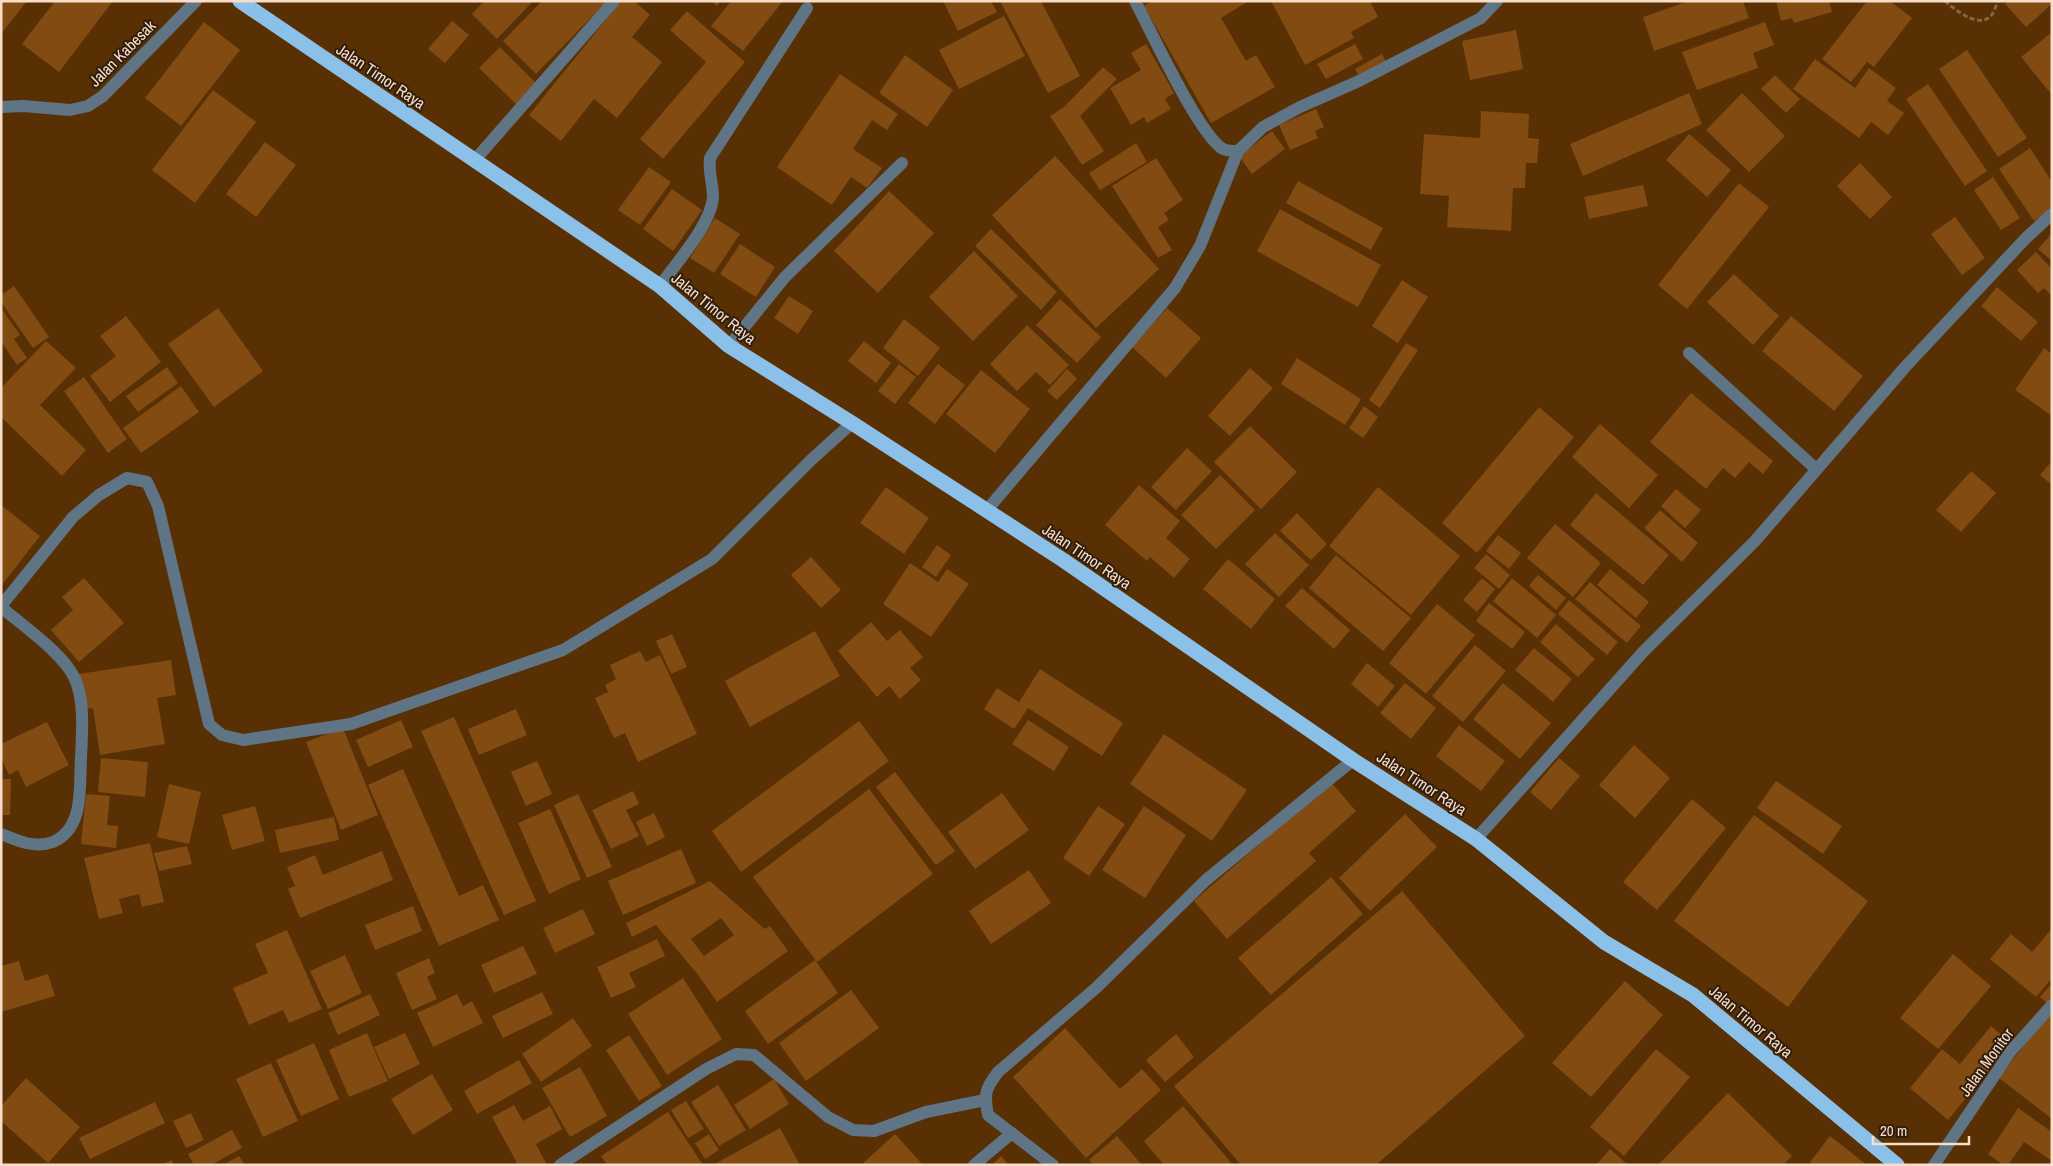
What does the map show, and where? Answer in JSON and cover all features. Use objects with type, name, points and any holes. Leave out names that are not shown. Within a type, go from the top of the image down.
[{"type":"highway","name":"Jalan Timor Raya","points":[[240,1],[660,286],[729,346],[1063,560],[1353,760],[1476,839],[1604,942],[1693,995],[1897,1165]]},
{"type":"street","name":"Jalan Kabesak","points":[[1,107],[23,106],[70,110],[88,106],[103,96],[196,1]]},
{"type":"street","points":[[474,160],[614,1]]},
{"type":"street","points":[[1135,1],[1190,105],[1210,138],[1225,150],[1238,151]]},
{"type":"street","points":[[987,510],[1175,288],[1200,246],[1238,151],[1263,127],[1300,107],[1359,81],[1481,18],[1497,1]]},
{"type":"street","points":[[660,286],[704,224],[710,212],[713,195],[708,169],[710,158],[807,8]]},
{"type":"street","points":[[729,346],[785,277],[902,163]]},
{"type":"street","points":[[1476,839],[1643,652],[1754,541],[1906,366],[2026,238],[2052,214]]},
{"type":"street","points":[[1689,352],[1816,469]]},
{"type":"street","points":[[1,834],[27,844],[46,844],[60,839],[70,831],[78,813],[81,741],[80,697],[75,678],[65,664],[45,644],[1,607],[73,517],[99,495],[127,478],[148,482],[158,506],[209,724],[222,736],[243,740],[351,724],[563,650],[712,559],[811,460],[852,424]]},
{"type":"street","points":[[1053,1165],[988,1115],[985,1100],[987,1087],[998,1072],[1096,988],[1206,880],[1353,760]]},
{"type":"street","name":"Jalan Monitor","points":[[1934,1165],[2011,1051],[2052,1005]]},
{"type":"street","points":[[560,1165],[706,1069],[736,1054],[754,1054],[828,1118],[853,1130],[874,1131],[926,1112],[985,1100]]},
{"type":"street","points":[[974,1165],[1012,1133]]},
{"type":"path","points":[[1945,1],[1962,16],[1986,19],[1991,15],[1998,1]]},
{"type":"building","points":[[1,1],[27,1],[1,34]]},
{"type":"building","points":[[55,1],[113,1],[59,72],[22,44]]},
{"type":"building","points":[[484,1],[533,1],[497,39],[472,14]]},
{"type":"building","points":[[542,1],[607,1],[536,74],[503,41]]},
{"type":"building","points":[[621,1],[634,1],[650,15],[632,37],[662,62],[617,118],[594,99],[561,141],[529,115]]},
{"type":"building","points":[[710,1],[721,1],[717,6]]},
{"type":"building","points":[[731,1],[783,1],[743,51],[711,26]]},
{"type":"building","points":[[943,1],[991,1],[997,12],[958,31]]},
{"type":"building","points":[[1000,1],[1041,1],[1080,76],[1048,93]]},
{"type":"building","points":[[1152,1],[1249,1],[1221,18],[1246,61],[1256,55],[1275,87],[1211,123],[1144,6]]},
{"type":"building","points":[[1271,1],[1370,1],[1378,17],[1351,32],[1354,38],[1305,65]]},
{"type":"building","points":[[1689,1],[1743,1],[1749,18],[1654,51],[1643,17]]},
{"type":"building","points":[[1776,1],[1829,1],[1832,12],[1794,23],[1792,18],[1781,21]]},
{"type":"building","points":[[1867,1],[1890,1],[1912,18],[1874,67],[1867,62],[1851,82],[1822,59]]},
{"type":"building","points":[[2008,1],[2052,1],[2052,4],[2026,27],[2005,4]]},
{"type":"building","points":[[687,11],[745,62],[663,159],[640,139],[706,62],[670,30]]},
{"type":"building","points":[[1004,16],[1025,56],[959,89],[939,50]]},
{"type":"building","points":[[452,21],[469,35],[445,63],[428,49]]},
{"type":"building","points":[[204,22],[240,50],[181,126],[145,98]]},
{"type":"building","points":[[1765,22],[1774,45],[1753,53],[1758,68],[1697,90],[1682,52]]},
{"type":"building","points":[[1516,30],[1523,69],[1470,80],[1462,41]]},
{"type":"building","points":[[2052,32],[2052,95],[2021,57]]},
{"type":"building","points":[[1146,44],[1174,93],[1165,99],[1171,109],[1147,123],[1144,117],[1131,125],[1110,88],[1141,70],[1131,53]]},
{"type":"building","points":[[1355,44],[1363,59],[1326,79],[1317,64]]},
{"type":"building","points":[[500,47],[536,83],[516,104],[479,68]]},
{"type":"building","points":[[1967,50],[2027,138],[1998,157],[1939,69]]},
{"type":"building","points":[[1382,54],[1388,65],[1361,80],[1355,69]]},
{"type":"building","points":[[905,55],[953,90],[927,127],[879,93]]},
{"type":"building","points":[[1815,59],[1855,88],[1869,68],[1896,88],[1887,101],[1904,113],[1888,135],[1871,122],[1859,138],[1793,89]]},
{"type":"building","points":[[1103,67],[1117,79],[1080,116],[1104,151],[1082,165],[1050,116],[1064,107]]},
{"type":"building","points":[[840,74],[898,114],[887,130],[872,120],[853,149],[882,168],[867,188],[851,177],[832,205],[777,167]]},
{"type":"building","points":[[1775,75],[1800,99],[1786,113],[1761,89]]},
{"type":"building","points":[[1928,84],[1987,171],[1965,186],[1906,99]]},
{"type":"building","points":[[213,90],[256,122],[195,203],[152,170]]},
{"type":"building","points":[[1689,93],[1702,124],[1583,176],[1570,144]]},
{"type":"building","points":[[1742,93],[1785,136],[1749,172],[1706,130]]},
{"type":"building","points":[[1316,109],[1324,127],[1315,131],[1318,138],[1290,150],[1279,125]]},
{"type":"building","points":[[1481,111],[1529,114],[1528,138],[1539,139],[1537,163],[1526,163],[1525,188],[1513,188],[1511,231],[1447,227],[1449,196],[1420,194],[1424,134],[1480,138]]},
{"type":"building","points":[[1272,131],[1285,149],[1252,174],[1239,156]]},
{"type":"building","points":[[1689,134],[1731,170],[1707,197],[1666,160]]},
{"type":"building","points":[[265,142],[296,165],[256,217],[226,194]]},
{"type":"building","points":[[1136,143],[1147,162],[1100,190],[1089,173]]},
{"type":"building","points":[[2030,148],[2052,182],[2052,209],[2034,221],[1999,169]]},
{"type":"building","points":[[1055,156],[1159,269],[1096,328],[992,215]]},
{"type":"building","points":[[1156,158],[1183,200],[1164,213],[1169,220],[1158,227],[1172,250],[1158,258],[1112,186]]},
{"type":"building","points":[[1860,163],[1892,197],[1870,219],[1837,186]]},
{"type":"building","points":[[649,167],[671,182],[640,225],[618,210]]},
{"type":"building","points":[[1993,177],[2020,218],[2001,230],[1974,190]]},
{"type":"building","points":[[1298,181],[1383,228],[1371,250],[1286,203]]},
{"type":"building","points":[[1739,183],[1769,207],[1687,309],[1658,285]]},
{"type":"building","points":[[1643,185],[1648,206],[1589,219],[1584,197]]},
{"type":"building","points":[[672,189],[702,210],[673,251],[643,229]]},
{"type":"building","points":[[889,191],[934,233],[878,293],[834,251]]},
{"type":"building","points":[[1280,209],[1381,265],[1358,307],[1257,251]]},
{"type":"building","points":[[1955,217],[1985,258],[1962,275],[1931,234]]},
{"type":"building","points":[[715,218],[740,234],[714,273],[690,258]]},
{"type":"building","points":[[991,229],[1057,292],[1041,310],[975,246]]},
{"type":"building","points":[[2052,233],[2052,261],[2038,249]]},
{"type":"building","points":[[740,244],[775,267],[756,297],[720,274]]},
{"type":"building","points":[[974,251],[1018,296],[973,341],[929,297]]},
{"type":"building","points":[[2036,252],[2052,269],[2052,296],[2044,288],[2038,293],[2017,270]]},
{"type":"building","points":[[1734,274],[1779,316],[1753,345],[1707,302]]},
{"type":"building","points":[[1402,280],[1428,297],[1398,343],[1372,326]]},
{"type":"building","points":[[14,286],[49,337],[33,348],[1,302],[1,295]]},
{"type":"building","points":[[1997,287],[2038,322],[2021,341],[1981,306]]},
{"type":"building","points":[[789,296],[813,311],[798,334],[774,318]]},
{"type":"building","points":[[1060,299],[1101,337],[1077,363],[1036,325]]},
{"type":"building","points":[[1,308],[20,335],[14,339],[27,358],[17,365],[1,341]]},
{"type":"building","points":[[218,308],[263,371],[214,407],[168,344]]},
{"type":"building","points":[[1167,308],[1201,338],[1166,378],[1132,347]]},
{"type":"building","points":[[126,316],[161,362],[110,402],[90,376],[116,356],[100,336]]},
{"type":"building","points":[[1791,316],[1863,376],[1834,411],[1762,351]]},
{"type":"building","points":[[904,319],[940,348],[918,376],[883,348]]},
{"type":"building","points":[[1027,325],[1069,365],[1050,385],[1036,372],[1017,391],[990,364]]},
{"type":"building","points":[[46,341],[76,368],[40,405],[86,450],[62,476],[1,417],[1,388]]},
{"type":"building","points":[[864,341],[891,363],[876,383],[848,361]]},
{"type":"building","points":[[1406,343],[1418,350],[1380,408],[1369,400]]},
{"type":"building","points":[[2044,348],[2052,354],[2052,416],[2015,390]]},
{"type":"building","points":[[1297,358],[1361,399],[1345,425],[1281,384]]},
{"type":"building","points":[[899,364],[916,377],[895,404],[878,391]]},
{"type":"building","points":[[938,364],[965,385],[935,424],[908,403]]},
{"type":"building","points":[[167,367],[178,383],[138,412],[126,396]]},
{"type":"building","points":[[1250,368],[1273,388],[1230,436],[1208,416]]},
{"type":"building","points":[[1067,369],[1077,379],[1057,400],[1047,391]]},
{"type":"building","points":[[981,370],[1030,409],[995,453],[946,414]]},
{"type":"building","points":[[84,377],[127,439],[108,453],[64,391]]},
{"type":"building","points":[[181,386],[199,412],[141,453],[123,428]]},
{"type":"building","points":[[1691,393],[1773,461],[1763,474],[1749,462],[1735,478],[1723,468],[1706,489],[1650,442]]},
{"type":"building","points":[[1364,406],[1378,417],[1363,438],[1349,428]]},
{"type":"building","points":[[1539,407],[1574,437],[1477,553],[1442,523]]},
{"type":"building","points":[[1600,424],[1658,475],[1629,508],[1572,457]]},
{"type":"building","points":[[1250,426],[1297,472],[1261,509],[1214,462]]},
{"type":"building","points":[[1187,448],[1212,471],[1176,510],[1151,487]]},
{"type":"building","points":[[2052,461],[2052,485],[2040,475]]},
{"type":"building","points":[[1971,471],[1996,493],[1961,532],[1936,510]]},
{"type":"building","points":[[1220,475],[1255,510],[1216,549],[1181,515]]},
{"type":"building","points":[[1139,485],[1180,521],[1166,538],[1190,559],[1174,578],[1150,557],[1147,561],[1105,525]]},
{"type":"building","points":[[886,487],[929,518],[904,554],[860,523]]},
{"type":"building","points":[[1378,487],[1460,556],[1411,615],[1329,546]]},
{"type":"building","points":[[1676,489],[1701,510],[1685,528],[1661,506]]},
{"type":"building","points":[[1596,493],[1669,555],[1643,585],[1570,525]]},
{"type":"building","points":[[1,505],[40,536],[1,586]]},
{"type":"building","points":[[1660,510],[1698,543],[1682,562],[1644,528]]},
{"type":"building","points":[[1297,513],[1327,544],[1311,560],[1280,531]]},
{"type":"building","points":[[1555,524],[1601,563],[1573,597],[1527,558]]},
{"type":"building","points":[[1275,533],[1309,565],[1279,597],[1245,564]]},
{"type":"building","points":[[1498,535],[1521,553],[1509,569],[1486,551]]},
{"type":"building","points":[[937,545],[951,555],[936,577],[922,567]]},
{"type":"building","points":[[1486,554],[1510,575],[1499,589],[1474,568]]},
{"type":"building","points":[[1336,555],[1411,618],[1383,651],[1309,588]]},
{"type":"building","points":[[811,557],[841,590],[821,608],[791,575]]},
{"type":"building","points":[[1228,559],[1275,599],[1251,629],[1203,589]]},
{"type":"building","points":[[910,563],[938,582],[947,569],[969,584],[931,637],[883,604]]},
{"type":"building","points":[[1610,569],[1649,602],[1636,618],[1597,585]]},
{"type":"building","points":[[1538,575],[1566,598],[1556,610],[1529,586]]},
{"type":"building","points":[[84,578],[124,623],[79,662],[51,630],[73,610],[62,597]]},
{"type":"building","points":[[1482,578],[1495,589],[1477,612],[1463,600]]},
{"type":"building","points":[[1512,578],[1556,615],[1537,638],[1493,601]]},
{"type":"building","points":[[1590,582],[1641,626],[1627,643],[1575,599]]},
{"type":"building","points":[[1302,588],[1350,630],[1334,649],[1285,606]]},
{"type":"building","points":[[1569,600],[1618,642],[1607,655],[1558,614]]},
{"type":"building","points":[[1489,603],[1525,632],[1512,649],[1476,621]]},
{"type":"building","points":[[1437,604],[1475,635],[1426,694],[1389,663]]},
{"type":"building","points":[[871,622],[887,641],[900,630],[923,657],[910,668],[921,680],[900,699],[889,686],[877,697],[838,651]]},
{"type":"building","points":[[1556,624],[1595,659],[1578,677],[1540,642]]},
{"type":"building","points":[[815,631],[840,676],[750,727],[725,681]]},
{"type":"building","points":[[672,634],[687,667],[671,674],[656,641]]},
{"type":"building","points":[[1475,645],[1506,671],[1463,722],[1432,696]]},
{"type":"building","points":[[1534,648],[1572,679],[1553,702],[1515,670]]},
{"type":"building","points":[[640,651],[646,662],[660,655],[697,734],[638,762],[625,733],[614,738],[595,698],[608,692],[605,685],[616,679],[610,665]]},
{"type":"building","points":[[171,660],[176,695],[157,698],[165,744],[100,755],[93,708],[85,709],[79,674]]},
{"type":"building","points":[[1367,663],[1395,686],[1378,707],[1351,684]]},
{"type":"building","points":[[1040,669],[1123,723],[1102,756],[1028,708],[1014,729],[984,709],[997,688],[1019,702]]},
{"type":"building","points":[[1405,683],[1436,708],[1411,739],[1380,713]]},
{"type":"building","points":[[1503,683],[1551,723],[1520,759],[1473,719]]},
{"type":"building","points":[[516,709],[527,735],[479,755],[468,729]]},
{"type":"building","points":[[454,717],[536,901],[504,915],[421,731]]},
{"type":"building","points":[[401,720],[413,747],[368,767],[356,740]]},
{"type":"building","points":[[1028,720],[1069,747],[1054,771],[1012,744]]},
{"type":"building","points":[[859,721],[889,761],[741,872],[712,831]]},
{"type":"building","points":[[47,722],[69,765],[26,787],[18,770],[9,775],[1,758],[1,744]]},
{"type":"building","points":[[1459,725],[1505,761],[1481,791],[1436,756]]},
{"type":"building","points":[[343,728],[378,815],[341,830],[306,742]]},
{"type":"building","points":[[1164,734],[1247,790],[1212,841],[1130,784]]},
{"type":"building","points":[[1634,745],[1670,778],[1635,818],[1599,785]]},
{"type":"building","points":[[101,758],[148,762],[145,797],[98,792]]},
{"type":"building","points":[[1559,758],[1580,776],[1551,810],[1530,792]]},
{"type":"building","points":[[537,761],[552,794],[526,806],[511,772]]},
{"type":"building","points":[[403,769],[459,896],[483,885],[499,920],[439,946],[368,785]]},
{"type":"building","points":[[895,772],[955,851],[936,865],[876,787]]},
{"type":"building","points":[[1,779],[11,779],[10,815],[1,815]]},
{"type":"building","points":[[1776,781],[1842,826],[1823,854],[1757,808]]},
{"type":"building","points":[[1331,782],[1356,811],[1309,853],[1316,861],[1227,939],[1194,901]]},
{"type":"building","points":[[169,784],[201,792],[189,844],[157,837]]},
{"type":"building","points":[[869,789],[933,874],[817,962],[753,877]]},
{"type":"building","points":[[633,791],[639,804],[626,810],[639,836],[611,849],[592,810]]},
{"type":"building","points":[[1002,793],[1029,830],[975,869],[948,832]]},
{"type":"building","points":[[86,794],[110,796],[107,825],[118,826],[116,848],[81,844]]},
{"type":"building","points":[[578,794],[612,867],[587,878],[554,805]]},
{"type":"building","points":[[1692,799],[1726,828],[1657,910],[1623,882]]},
{"type":"building","points":[[255,806],[265,841],[232,850],[222,815]]},
{"type":"building","points":[[1098,806],[1125,824],[1089,876],[1063,858]]},
{"type":"building","points":[[1144,806],[1186,835],[1145,898],[1102,870]]},
{"type":"building","points":[[550,809],[581,879],[549,894],[518,823]]},
{"type":"building","points":[[654,813],[665,837],[647,846],[636,822]]},
{"type":"building","points":[[1405,814],[1437,847],[1370,911],[1339,878]]},
{"type":"building","points":[[1754,815],[1868,901],[1788,1007],[1674,921]]},
{"type":"building","points":[[334,817],[339,840],[280,853],[275,830]]},
{"type":"building","points":[[150,843],[164,902],[142,907],[139,894],[119,899],[123,913],[99,919],[84,858]]},
{"type":"building","points":[[187,846],[192,864],[159,871],[154,853]]},
{"type":"building","points":[[681,849],[696,883],[623,915],[608,881]]},
{"type":"building","points":[[382,851],[393,880],[300,918],[288,889],[295,886],[287,867],[315,855],[323,875]]},
{"type":"building","points":[[1029,870],[1051,903],[991,944],[969,911]]},
{"type":"building","points":[[1331,877],[1363,914],[1271,995],[1238,958]]},
{"type":"building","points":[[710,881],[765,929],[770,926],[788,951],[717,1002],[699,976],[656,925],[632,937],[626,923]],"holes":[[[721,918],[734,935],[704,956],[691,939]]]},
{"type":"building","points":[[1402,891],[1525,1036],[1376,1165],[1241,1165],[1174,1086]]},
{"type":"building","points":[[413,906],[422,931],[375,950],[365,925]]},
{"type":"building","points":[[583,909],[595,934],[555,953],[543,928]]},
{"type":"building","points":[[2052,928],[2052,978],[2036,997],[1990,959],[2011,934],[2032,952]]},
{"type":"building","points":[[287,930],[322,1009],[289,1023],[283,1010],[249,1025],[233,988],[268,973],[255,944]]},
{"type":"building","points":[[657,939],[665,956],[629,973],[636,987],[611,998],[597,967]]},
{"type":"building","points":[[523,946],[537,974],[494,993],[481,965]]},
{"type":"building","points":[[1953,954],[1991,986],[1938,1049],[1900,1018]]},
{"type":"building","points":[[345,955],[362,993],[328,1009],[310,971]]},
{"type":"building","points":[[429,958],[435,973],[427,977],[437,999],[412,1010],[396,973]]},
{"type":"building","points":[[815,960],[838,993],[768,1044],[745,1011]]},
{"type":"building","points":[[19,961],[25,981],[48,974],[55,996],[1,1012],[1,966]]},
{"type":"building","points":[[683,978],[722,1039],[667,1075],[628,1014]]},
{"type":"building","points":[[1625,981],[1663,1015],[1591,1097],[1552,1063]]},
{"type":"building","points":[[2052,983],[2052,1004],[2050,1006],[2040,997]]},
{"type":"building","points":[[851,990],[879,1028],[806,1081],[779,1043]]},
{"type":"building","points":[[542,992],[553,1014],[503,1038],[492,1016]]},
{"type":"building","points":[[370,994],[380,1015],[338,1035],[328,1013]]},
{"type":"building","points":[[457,994],[463,1006],[472,1001],[483,1023],[433,1047],[417,1013]]},
{"type":"building","points":[[2052,1009],[2052,1119],[1999,1078]]},
{"type":"building","points":[[573,1018],[592,1046],[541,1082],[522,1054]]},
{"type":"building","points":[[1991,1026],[2011,1043],[1948,1120],[1910,1088],[1942,1049],[1960,1064]]},
{"type":"building","points":[[1065,1028],[1120,1089],[1142,1069],[1161,1090],[1086,1158],[1013,1077]]},
{"type":"building","points":[[367,1033],[388,1081],[349,1097],[329,1050]]},
{"type":"building","points":[[405,1033],[420,1064],[389,1079],[374,1047]]},
{"type":"building","points":[[1176,1034],[1194,1057],[1165,1082],[1146,1060]]},
{"type":"building","points":[[629,1035],[662,1086],[639,1101],[606,1050]]},
{"type":"building","points":[[314,1043],[339,1099],[301,1116],[276,1060]]},
{"type":"building","points":[[1656,1049],[1690,1077],[1624,1156],[1590,1127]]},
{"type":"building","points":[[519,1060],[532,1083],[477,1114],[464,1091]]},
{"type":"building","points":[[271,1063],[298,1121],[263,1137],[236,1079]]},
{"type":"building","points":[[580,1067],[607,1116],[570,1137],[542,1088]]},
{"type":"building","points":[[432,1074],[453,1110],[413,1135],[391,1099]]},
{"type":"building","points":[[26,1078],[80,1127],[48,1163],[1,1121],[1,1106]]},
{"type":"building","points":[[774,1079],[789,1104],[750,1129],[734,1105]]},
{"type":"building","points":[[718,1085],[746,1130],[719,1146],[691,1102]]},
{"type":"building","points":[[1728,1093],[1792,1156],[1783,1165],[1658,1165]]},
{"type":"building","points":[[686,1101],[704,1129],[688,1138],[671,1110]]},
{"type":"building","points":[[155,1102],[165,1123],[90,1159],[79,1138]]},
{"type":"building","points":[[514,1105],[523,1121],[550,1106],[562,1129],[536,1144],[547,1165],[518,1165],[492,1117]]},
{"type":"building","points":[[1183,1106],[1233,1165],[1164,1165],[1144,1141]]},
{"type":"building","points":[[2018,1108],[2052,1132],[2052,1161],[2024,1142],[2008,1165],[2003,1165],[1988,1154]]},
{"type":"building","points":[[668,1112],[703,1165],[607,1165],[601,1156]]},
{"type":"building","points":[[191,1113],[204,1140],[186,1148],[173,1121]]},
{"type":"building","points":[[780,1128],[800,1165],[713,1165]]},
{"type":"building","points":[[232,1130],[242,1148],[211,1165],[194,1165],[188,1154]]},
{"type":"building","points":[[709,1134],[719,1150],[705,1159],[695,1143]]},
{"type":"building","points":[[895,1134],[923,1165],[861,1165]]},
{"type":"building","points":[[1117,1136],[1142,1165],[1093,1165],[1089,1160]]},
{"type":"building","points":[[1830,1136],[1867,1165],[1813,1165],[1810,1162]]},
{"type":"building","points":[[1610,1149],[1628,1165],[1596,1165]]},
{"type":"building","points":[[239,1156],[245,1165],[223,1165]]},
{"type":"building","points":[[1001,1156],[1009,1165],[992,1165]]},
{"type":"building","points":[[172,1160],[174,1165],[161,1165]]}]
